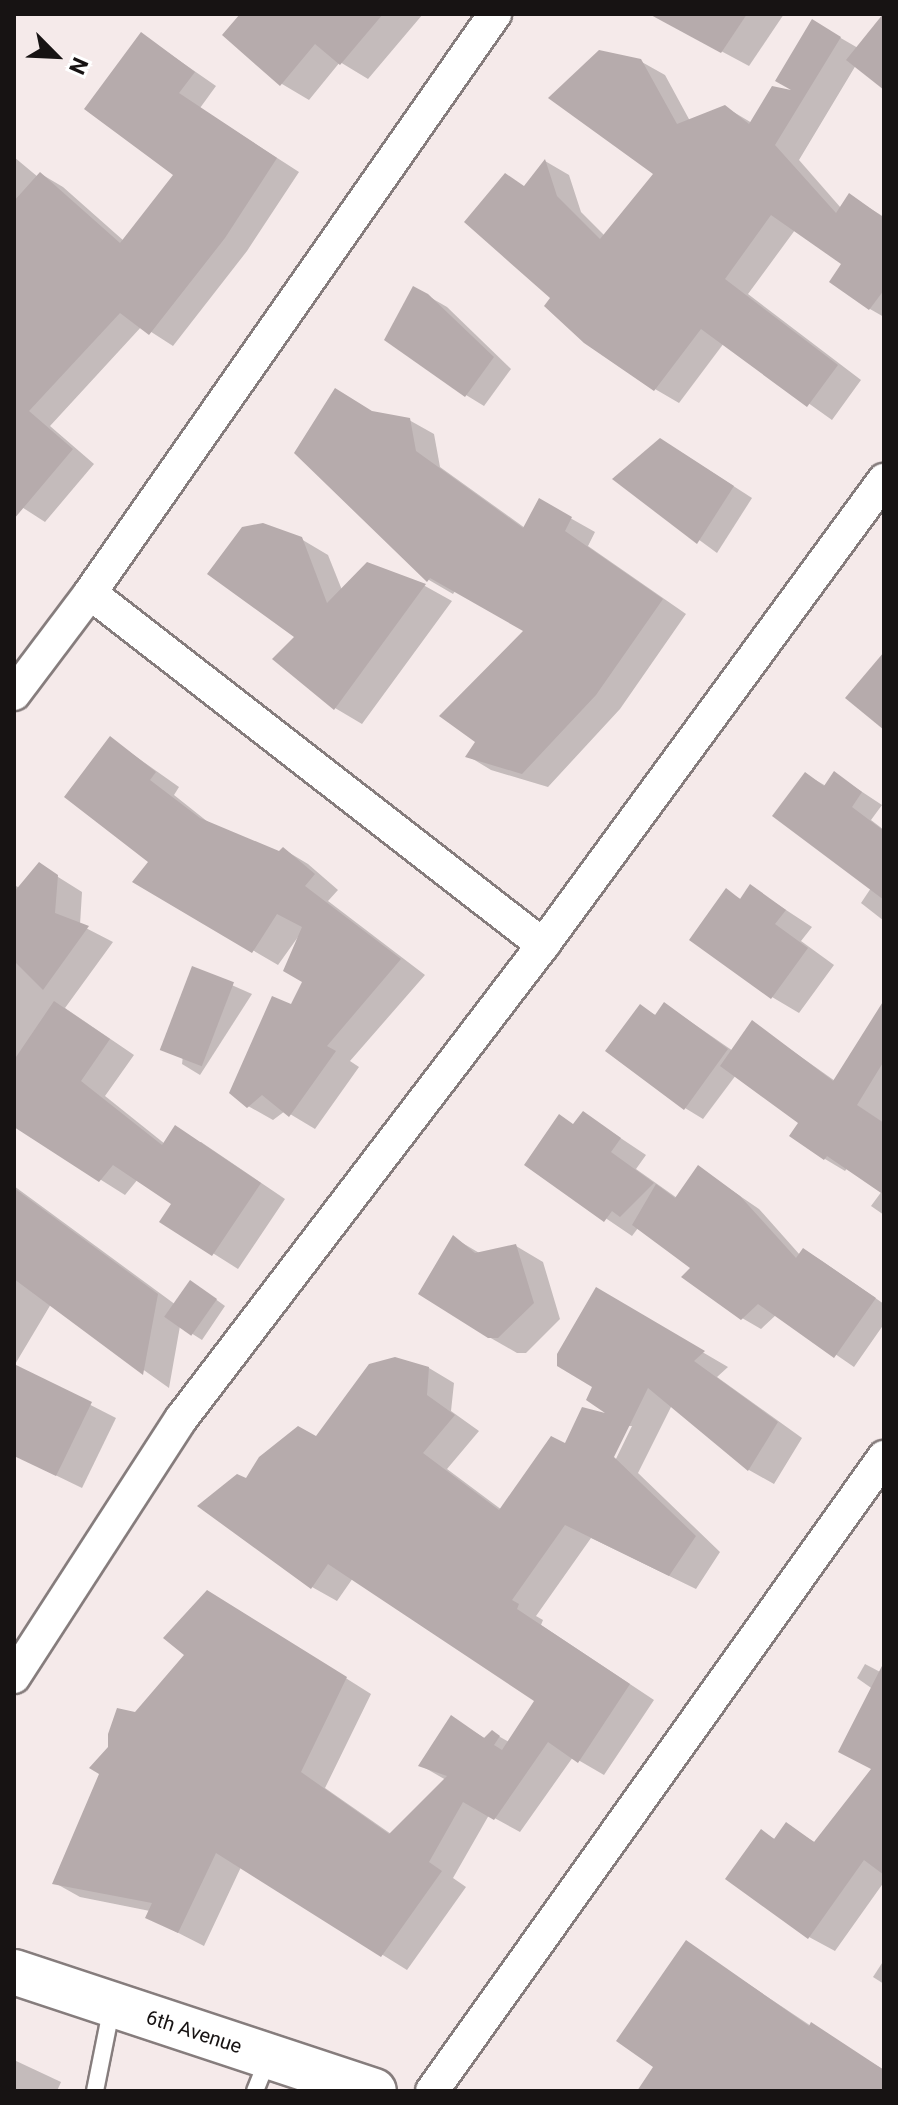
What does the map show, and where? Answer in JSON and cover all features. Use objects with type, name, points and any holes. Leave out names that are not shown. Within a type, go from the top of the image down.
[{"type":"street","points":[[14,694],[90,593],[495,14]]},
{"type":"street","points":[[14,1677],[181,1419],[543,945],[884,480]]},
{"type":"street","points":[[90,593],[543,945]]},
{"type":"street","points":[[432,2091],[884,1457]]},
{"type":"street","name":"6th Avenue","points":[[14,1972],[112,2005],[262,2074],[374,2091]]},
{"type":"lane","points":[[95,2091],[112,2005]]},
{"type":"building","points":[[240,14],[383,14],[340,65],[315,44],[280,86],[222,35]]},
{"type":"building","points":[[649,14],[747,14],[721,53]]},
{"type":"building","points":[[884,14],[884,90],[846,60]]},
{"type":"building","points":[[812,19],[841,37],[775,145],[836,213],[849,193],[884,218],[884,290],[869,310],[829,282],[841,264],[771,215],[725,279],[838,365],[807,407],[701,329],[654,391],[584,343],[544,306],[550,298],[464,222],[505,173],[524,186],[545,159],[557,196],[600,239],[653,174],[548,98],[599,50],[641,59],[677,124],[725,105],[749,124],[772,86],[791,90],[775,81]]},
{"type":"building","points":[[141,32],[195,72],[179,93],[277,158],[225,238],[149,335],[120,313],[29,411],[73,449],[14,519],[14,201],[40,172],[120,243],[173,175],[84,109]]},
{"type":"building","points":[[413,286],[428,294],[494,357],[465,397],[384,340]]},
{"type":"building","points":[[335,388],[372,411],[410,418],[416,451],[523,528],[539,498],[572,517],[565,531],[663,599],[596,695],[522,774],[465,757],[475,742],[439,716],[523,631],[430,578],[427,582],[294,453]]},
{"type":"building","points":[[660,438],[734,486],[697,544],[612,479]]},
{"type":"building","points":[[263,523],[302,537],[327,603],[367,562],[426,584],[334,710],[272,659],[294,637],[207,574],[242,527]]},
{"type":"building","points":[[884,652],[884,730],[845,698]]},
{"type":"building","points":[[110,736],[156,772],[150,780],[200,818],[279,851],[283,847],[315,874],[305,886],[401,959],[327,1046],[336,1051],[289,1117],[262,1095],[247,1108],[229,1093],[272,996],[291,1004],[302,982],[283,971],[302,927],[277,914],[252,953],[132,882],[148,862],[64,797]]},
{"type":"building","points":[[834,771],[862,792],[852,807],[884,831],[884,900],[772,816],[805,772],[824,786]]},
{"type":"building","points":[[39,862],[58,875],[55,913],[89,926],[43,990],[14,961],[14,892]]},
{"type":"building","points":[[750,884],[786,910],[775,924],[808,948],[771,999],[689,940],[726,888],[740,899]]},
{"type":"building","points":[[192,966],[234,982],[202,1066],[160,1050]]},
{"type":"building","points":[[884,1000],[884,1061],[857,1105],[884,1123],[884,1195],[827,1156],[824,1160],[789,1136],[798,1123],[720,1066],[752,1020],[833,1081]]},
{"type":"building","points":[[54,1001],[110,1039],[81,1081],[162,1145],[175,1125],[261,1183],[212,1256],[159,1222],[171,1204],[113,1165],[99,1182],[14,1127],[14,1060]]},
{"type":"building","points":[[664,1002],[728,1049],[684,1110],[605,1051],[640,1004],[655,1015]]},
{"type":"building","points":[[583,1111],[621,1138],[611,1152],[654,1183],[620,1217],[612,1211],[604,1222],[524,1165],[559,1114],[573,1124]]},
{"type":"building","points":[[698,1165],[740,1196],[796,1258],[803,1248],[876,1298],[834,1358],[758,1304],[741,1320],[681,1277],[690,1268],[632,1225],[656,1184],[675,1198]]},
{"type":"building","points":[[14,1188],[158,1294],[143,1375],[14,1279]]},
{"type":"building","points":[[453,1235],[475,1253],[516,1244],[534,1303],[498,1338],[488,1338],[418,1294]]},
{"type":"building","points":[[190,1280],[217,1299],[191,1336],[164,1317]]},
{"type":"building","points":[[596,1287],[705,1351],[694,1361],[778,1422],[748,1471],[648,1388],[614,1457],[696,1536],[669,1576],[565,1525],[512,1600],[519,1604],[517,1609],[630,1684],[578,1763],[548,1742],[494,1820],[463,1802],[429,1862],[442,1871],[381,1957],[216,1853],[178,1933],[145,1918],[152,1903],[52,1884],[99,1774],[89,1768],[108,1747],[108,1734],[117,1708],[135,1712],[184,1655],[163,1638],[207,1590],[347,1677],[301,1772],[389,1834],[447,1776],[418,1766],[451,1715],[484,1738],[492,1730],[500,1736],[494,1745],[502,1750],[534,1701],[328,1564],[311,1589],[197,1506],[237,1474],[246,1478],[259,1457],[298,1426],[316,1436],[369,1364],[395,1357],[429,1367],[427,1395],[455,1415],[423,1453],[499,1510],[551,1436],[565,1443],[582,1407],[605,1413],[586,1400],[592,1387],[557,1366],[557,1354]]},
{"type":"building","points":[[14,1364],[92,1402],[56,1476],[14,1456]]},
{"type":"building","points":[[884,1662],[884,1875],[864,1860],[808,1939],[725,1879],[761,1829],[774,1839],[786,1822],[814,1842],[871,1769],[838,1752]]},
{"type":"building","points":[[686,1940],[809,2026],[811,2022],[884,2070],[884,2091],[637,2091],[653,2067],[616,2041]]}]
